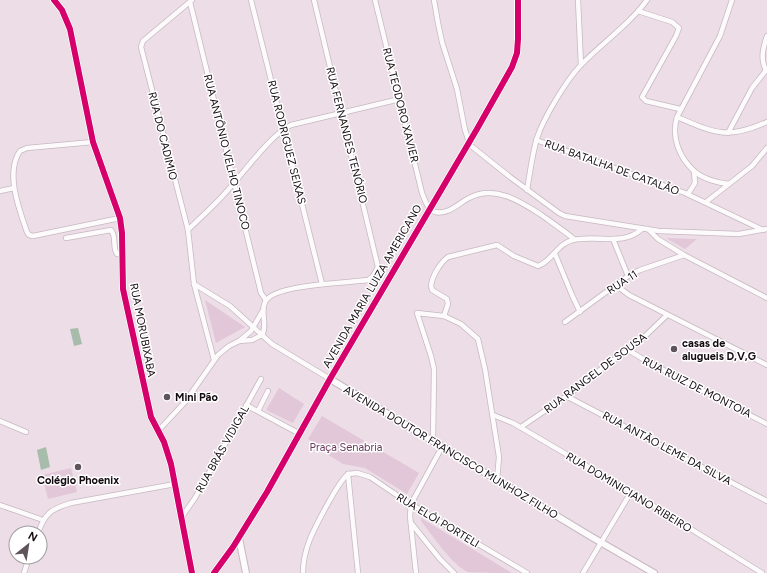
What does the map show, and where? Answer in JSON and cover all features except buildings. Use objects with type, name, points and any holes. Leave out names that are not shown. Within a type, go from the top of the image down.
[{"type":"main road","name":"AVENIDA MARIA LUIZA AMERICANO","points":[[214,573],[239,538],[267,492],[330,379],[512,67],[517,53],[519,29],[518,0]]},
{"type":"street","name":"RUA MORUBIXABA","points":[[54,0],[62,10],[70,29],[93,142],[120,218],[124,289],[150,416],[166,446],[192,573]]},
{"type":"street","name":"RUA RODRIGUEZ SEIXAS","points":[[251,0],[322,284]]},
{"type":"street","name":"RUA FERNANDES TENÓRIO","points":[[314,0],[378,262],[377,271],[368,280],[322,284]]},
{"type":"street","name":"RUA TEODORO XAVIER","points":[[375,0],[422,193],[430,208]]},
{"type":"street","points":[[434,0],[439,30],[457,88],[465,130],[470,141],[470,145],[527,190],[562,214],[645,229],[723,234],[766,231]]},
{"type":"street","points":[[578,0],[581,65]]},
{"type":"street","points":[[527,190],[536,140],[561,92],[581,65],[638,11],[647,0]]},
{"type":"street","points":[[729,184],[713,180],[694,171],[677,146],[674,137],[674,126],[680,109],[720,36],[732,0]]},
{"type":"street","name":"RUA DO CADIMIO","points":[[191,1],[143,41],[141,47],[188,230],[194,284],[214,360]]},
{"type":"street","name":"RUA ANTÔNIO VELHO TINOCO","points":[[191,1],[234,183],[262,293],[266,300]]},
{"type":"street","points":[[638,11],[672,22],[679,28],[642,97],[646,101],[680,109]]},
{"type":"street","points":[[728,133],[752,88],[766,70],[763,65],[762,58],[767,36]]},
{"type":"street","points":[[188,230],[284,129],[342,112],[400,99]]},
{"type":"street","points":[[677,117],[703,128],[728,133],[744,131],[767,122]]},
{"type":"street","name":"RUA BATALHA DE CATALÃO","points":[[536,140],[688,194],[766,231]]},
{"type":"street","points":[[93,142],[27,148],[20,151],[14,171],[14,188],[17,204],[27,232],[31,236],[120,218]]},
{"type":"street","points":[[706,202],[752,166],[767,148]]},
{"type":"street","name":"RUA BATALHA DE CATALÃO","points":[[688,194],[695,183],[694,171]]},
{"type":"street","points":[[0,191],[14,188]]},
{"type":"street","points":[[430,208],[433,211],[440,212],[451,209],[476,194],[502,194],[525,204],[574,239]]},
{"type":"street","points":[[444,316],[448,304],[447,299],[432,290],[431,286],[436,272],[448,257],[497,245],[514,256],[538,266],[546,262],[565,243],[574,239],[627,238],[634,236],[645,229]]},
{"type":"street","points":[[645,229],[684,255],[767,298]]},
{"type":"street","points":[[66,238],[111,230],[114,234],[115,252],[117,254],[122,254]]},
{"type":"street","points":[[613,239],[628,276]]},
{"type":"street","points":[[554,254],[580,312]]},
{"type":"street","name":"RUA 11","points":[[565,322],[628,276],[640,270],[684,255]]},
{"type":"street","name":"AVENIDA DOUTOR FRANCISCO MUNHOZ FILHO","points":[[194,284],[230,306],[279,348],[654,573]]},
{"type":"street","points":[[158,431],[185,402],[214,360],[224,349],[240,341],[254,327],[263,310],[266,300],[273,295],[298,288],[322,284]]},
{"type":"street","points":[[618,284],[621,289],[629,295],[767,365]]},
{"type":"street","points":[[240,341],[252,340],[262,335],[265,324],[263,310]]},
{"type":"street","points":[[433,441],[434,370],[432,356],[418,312],[444,316],[454,320],[467,328],[478,339],[485,369],[499,457],[497,480]]},
{"type":"street","name":"RUA RANGEL DE SOUSA","points":[[521,427],[628,350],[650,332],[667,315]]},
{"type":"street","name":"RUA RUIZ DE MONTOIA","points":[[628,350],[767,424]]},
{"type":"street","name":"RUA BRÁS VIDIGAL","points":[[181,518],[195,498],[261,379]]},
{"type":"street","points":[[258,411],[268,391]]},
{"type":"street","name":"RUA ANTÃO LEME DA SILVA","points":[[566,396],[767,500]]},
{"type":"street","points":[[246,405],[300,434]]},
{"type":"street","name":"RUA DOMINICIANO RIBEIRO","points":[[493,415],[508,420],[521,427],[631,492],[762,573]]},
{"type":"street","points":[[0,421],[26,432]]},
{"type":"street","points":[[416,573],[411,522],[411,504],[442,447]]},
{"type":"street","name":"RUA ELÓI PORTELI","points":[[348,474],[357,473],[370,477],[411,504],[527,573]]},
{"type":"street","points":[[303,573],[303,566],[310,540],[336,490],[348,474]]},
{"type":"street","points":[[348,474],[358,573]]},
{"type":"street","points":[[41,525],[43,520],[53,510],[71,503],[175,484]]},
{"type":"street","points":[[583,573],[631,492]]},
{"type":"street","points":[[0,505],[43,520]]},
{"type":"street","points":[[411,522],[440,559],[454,573]]},
{"type":"street","points":[[239,538],[246,573]]},
{"type":"street","points":[[233,547],[242,553]]},
{"type":"green space","points":[[666,238],[697,239],[685,249]]},
{"type":"green space","points":[[205,300],[245,327],[216,343]]},
{"type":"green space","points":[[279,388],[304,404],[293,423],[266,410]]},
{"type":"green space","name":"Praça Senabria","points":[[322,416],[419,473],[407,494],[365,468],[343,464],[308,439]]},
{"type":"green space","points":[[71,468],[77,492],[48,499],[42,475]]},
{"type":"green space","points":[[421,518],[512,573],[468,572],[455,563],[421,521]]},
{"type":"shaded area","points":[[78,328],[82,344],[74,346],[70,329]]},
{"type":"shaded area","points":[[46,447],[50,467],[41,470],[37,450]]},
{"type":"cycle path","points":[[54,0],[62,10],[70,29],[93,142],[120,218],[122,233],[123,289],[151,417],[164,442],[171,464],[192,573]]},
{"type":"cycle path","points":[[214,573],[233,547],[267,492],[330,379],[512,67],[517,53],[518,0]]},
{"type":"place","name":"casas de alugueis D,V,G","points":[[674,349]]},
{"type":"place","name":"Mini Pão","points":[[167,397]]},
{"type":"place","name":"Colégio Phoenix","points":[[78,467]]}]
